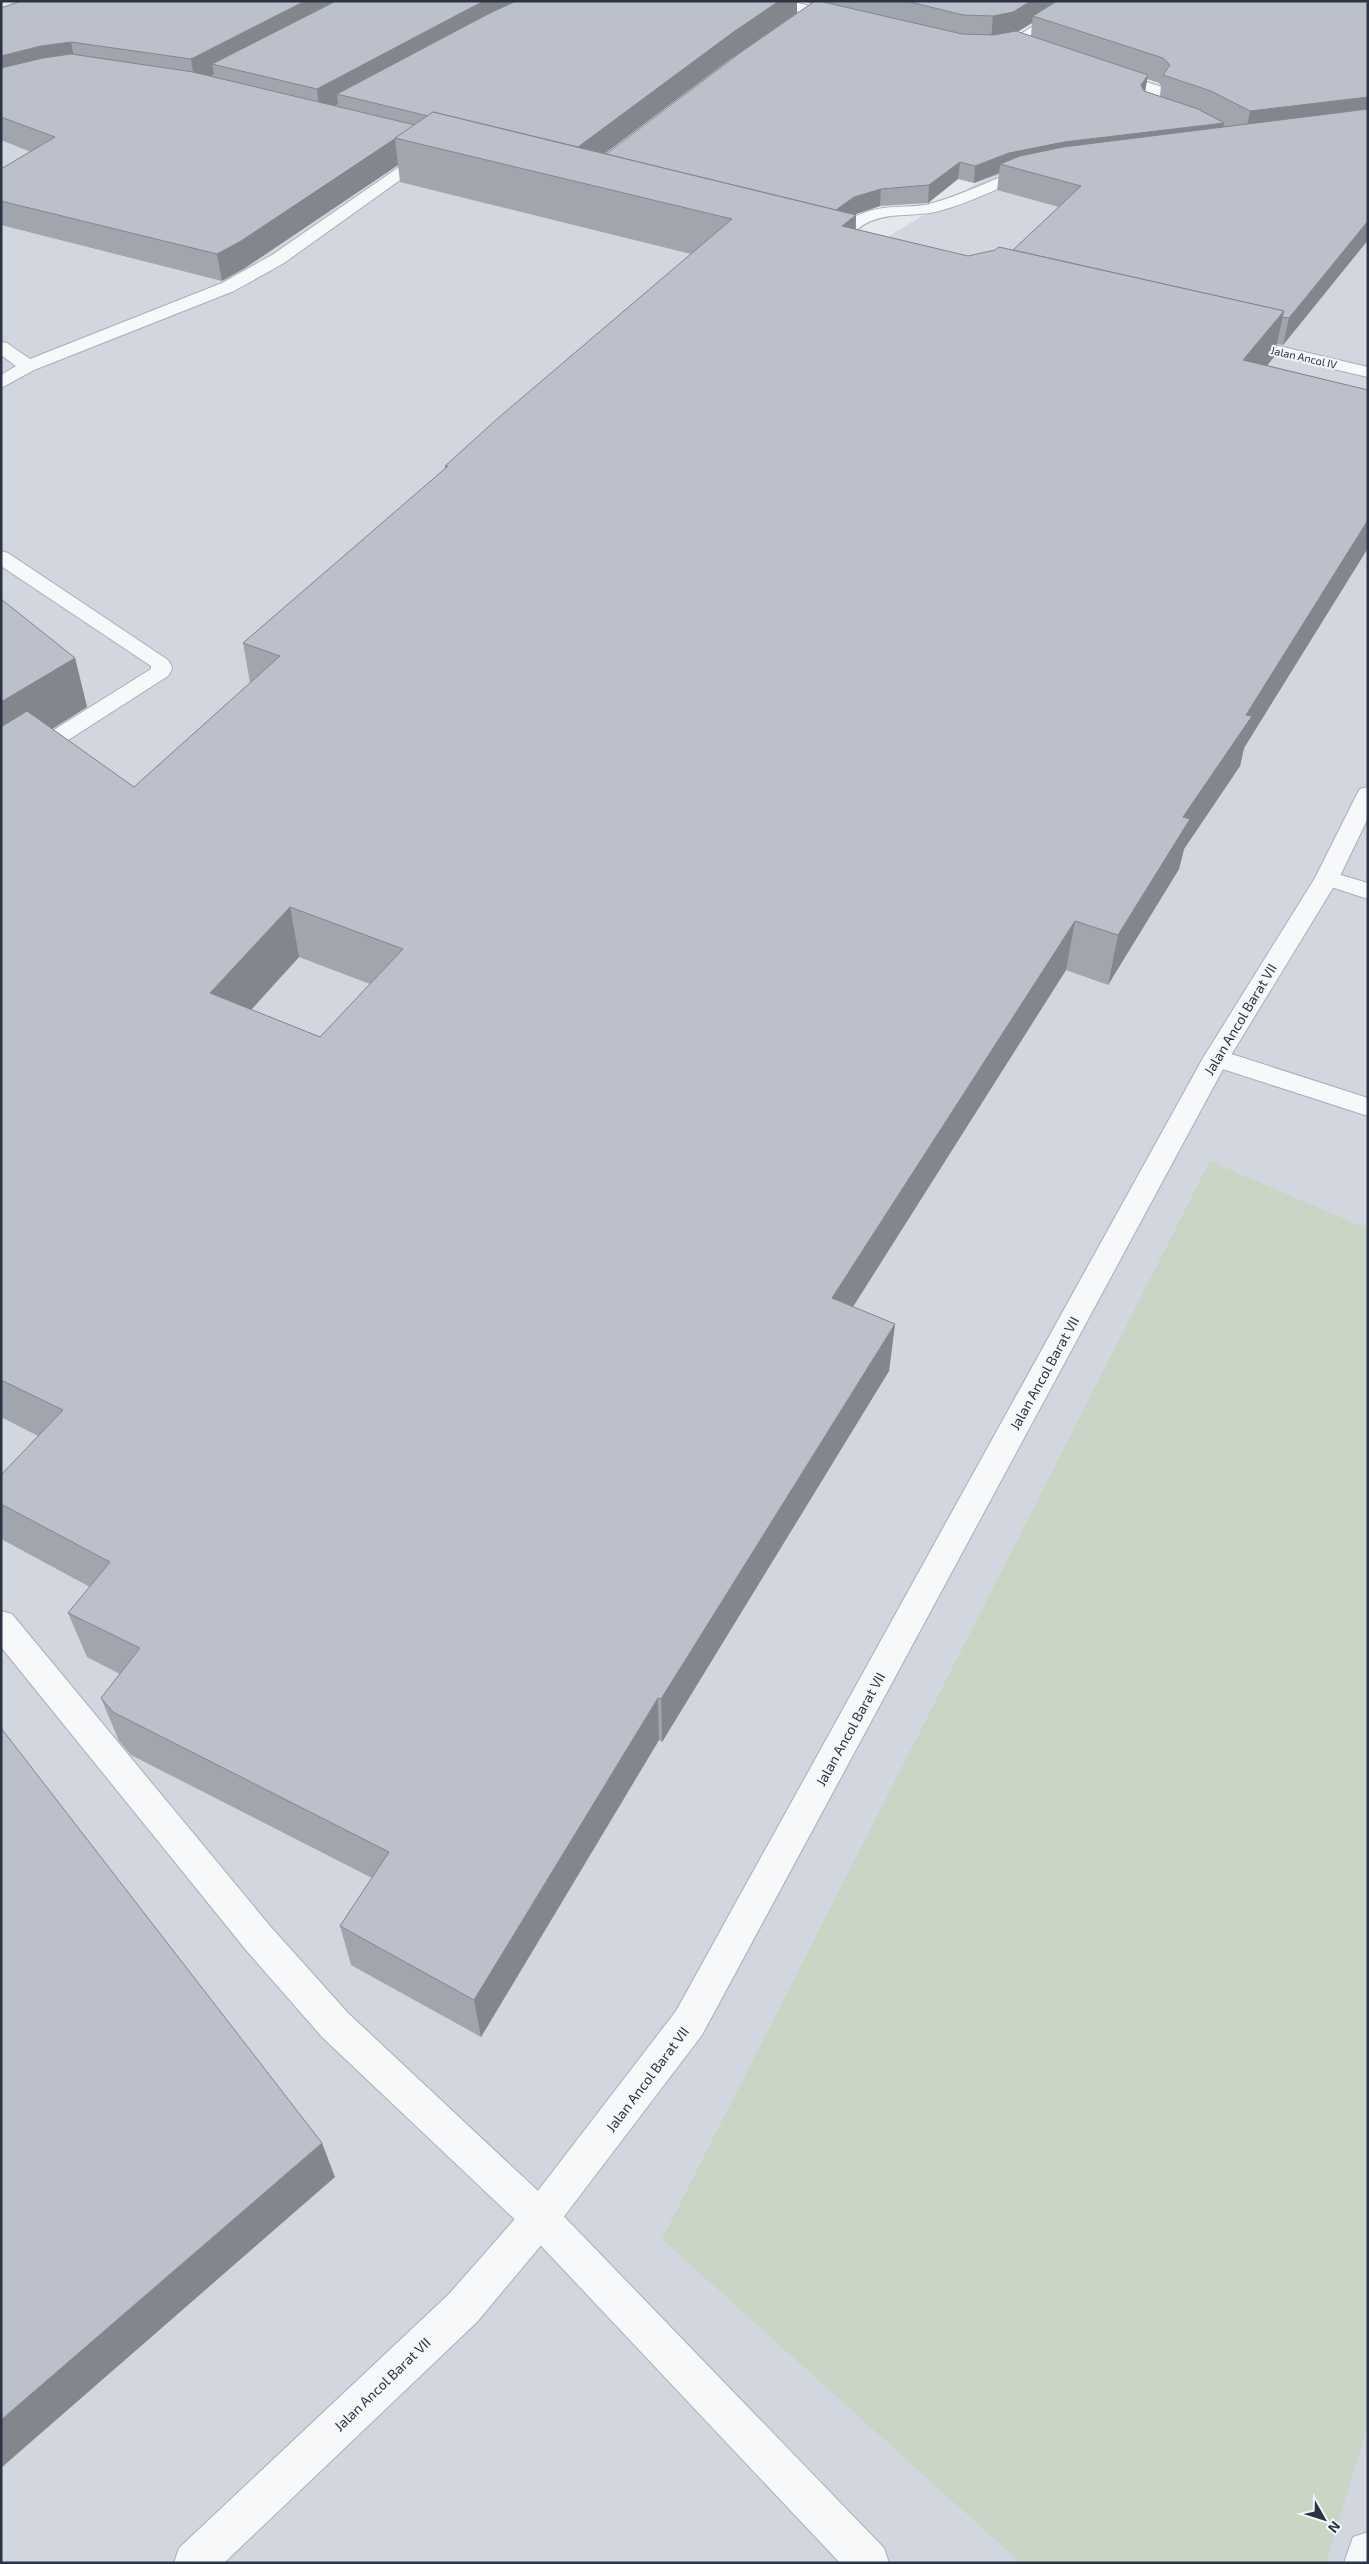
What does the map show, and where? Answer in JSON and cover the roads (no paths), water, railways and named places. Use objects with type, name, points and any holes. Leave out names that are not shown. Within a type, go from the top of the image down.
[{"type":"street","points":[[774,1],[848,20]]},
{"type":"street","points":[[999,45],[1015,42],[1082,1]]},
{"type":"street","points":[[794,23],[810,11]]},
{"type":"street","points":[[1015,42],[1034,48]]},
{"type":"street","points":[[1099,70],[1157,90],[1147,103],[1185,116]]},
{"type":"street","points":[[1,383],[28,366],[160,312],[228,288],[278,259],[440,149],[417,143]]},
{"type":"street","points":[[829,247],[841,232],[869,215],[927,209],[1012,176],[1049,168]]},
{"type":"street","points":[[810,242],[848,251]]},
{"type":"street","name":"Jalan Ancol IV","points":[[1224,338],[1368,372]]},
{"type":"street","points":[[1,347],[28,366]]},
{"type":"street","points":[[1,557],[161,664],[160,672],[1,773]]},
{"type":"street","name":"Jalan Ancol Barat VII","points":[[194,2563],[463,2308],[540,2218],[689,2024],[1216,1058],[1327,878],[1366,803]]},
{"type":"street","points":[[1327,878],[1368,890]]},
{"type":"street","points":[[1216,1058],[1368,1107]]},
{"type":"street","points":[[1,1624],[258,1938],[335,2025],[540,2218],[869,2563]]},
{"type":"street","points":[[1365,2563],[1368,2552]]}]
